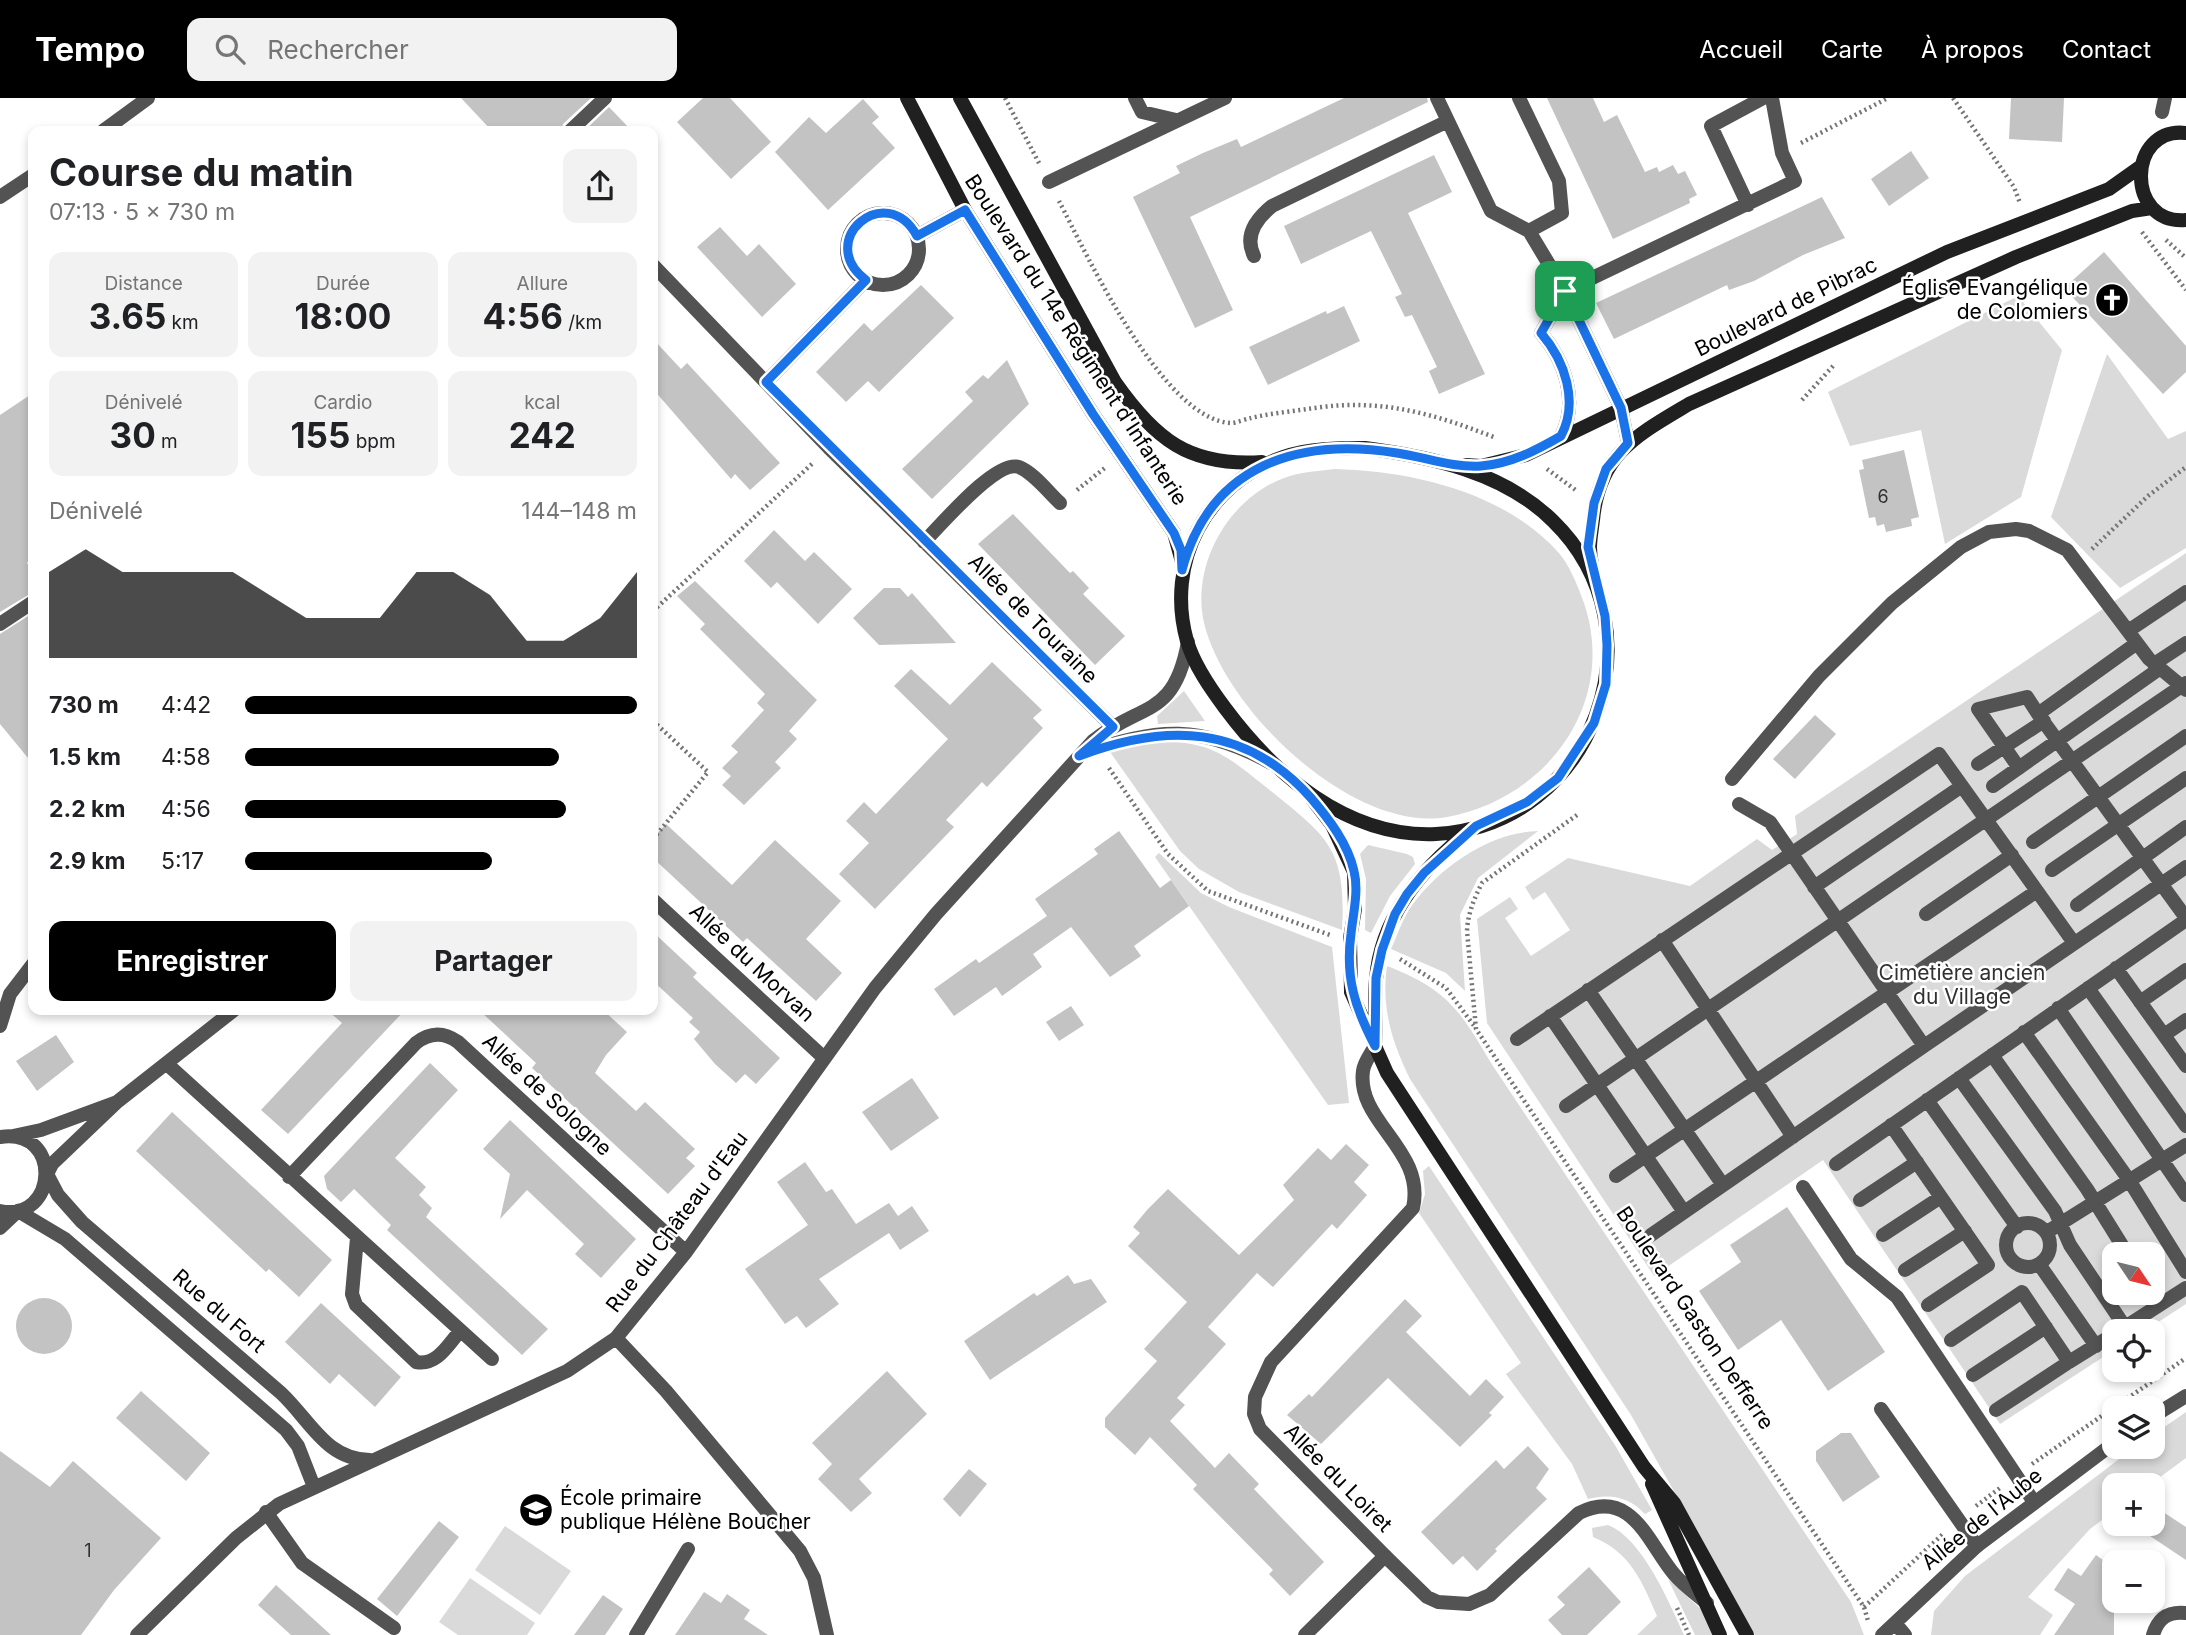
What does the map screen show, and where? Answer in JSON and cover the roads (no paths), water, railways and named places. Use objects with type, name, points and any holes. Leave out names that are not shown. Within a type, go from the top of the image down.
[{"type":"street","points":[[110,126],[148,98]]},
{"type":"street","points":[[575,126],[606,98]]},
{"type":"street","name":"Boulevard du 14e Régiment d'Infanterie","points":[[907,98],[965,210],[1174,533],[1181,550],[1182,570]]},
{"type":"street","name":"Boulevard du 14e Régiment d'Infanterie","points":[[960,98],[1115,382],[1145,422],[1185,451],[1207,460],[1271,462]]},
{"type":"street","points":[[1135,98],[1142,112],[1178,120]]},
{"type":"street","points":[[1049,182],[1225,98]]},
{"type":"street","points":[[1437,98],[1491,211],[1530,232],[1565,291],[1621,408],[1628,443]]},
{"type":"street","points":[[1519,98],[1559,181],[1562,213],[1530,232]]},
{"type":"street","points":[[1748,205],[1711,126],[1763,98]]},
{"type":"street","points":[[1561,436],[1570,410],[1568,383],[1541,333],[1565,291],[1795,181],[1782,153],[1772,98]]},
{"type":"street","points":[[1254,256],[1250,248],[1251,234],[1257,221],[1272,206],[1448,121]]},
{"type":"street","name":"Boulevard de Pibrac","points":[[1447,464],[1481,466],[1526,455],[1947,253],[2109,189],[2140,167],[2145,154],[2155,143],[2167,135],[2186,133]]},
{"type":"street","points":[[2140,167],[2139,182],[2152,208],[2165,217],[2184,223]]},
{"type":"street","points":[[0,197],[28,178]]},
{"type":"street","points":[[1597,585],[1578,550],[1545,513],[1505,487],[1447,464],[1396,452],[1340,448],[1301,452],[1271,462],[1237,480],[1212,505],[1195,535],[1182,570],[1181,610],[1188,642],[1216,695],[1272,763],[1302,788],[1352,817],[1395,830],[1436,834],[1476,826],[1510,811],[1558,778],[1586,740],[1601,703],[1608,667],[1605,616],[1588,547],[1594,503],[1606,469],[1628,443],[1689,404],[2016,257],[2132,211],[2152,208]]},
{"type":"street","points":[[917,236],[965,210]]},
{"type":"street","points":[[890,214],[907,221],[917,236],[918,255],[910,273],[894,283],[875,284],[866,280],[852,267],[847,250],[857,225],[872,215],[890,214]]},
{"type":"street","name":"Allée de Touraine","points":[[658,270],[829,448],[1113,727]]},
{"type":"street","points":[[766,382],[866,280]]},
{"type":"street","points":[[924,542],[991,475],[1005,467],[1023,469],[1060,503]]},
{"type":"street","points":[[1566,1106],[2184,686],[2157,667],[2132,637],[2078,561],[2053,541],[2016,528],[1989,532],[1961,547],[1892,603],[1844,650],[1732,779]]},
{"type":"street","points":[[1978,764],[2041,717],[2186,592]]},
{"type":"street","points":[[0,624],[28,605]]},
{"type":"street","name":"Rue du Château d'Eau","points":[[137,1635],[266,1512],[314,1487],[567,1371],[616,1338],[686,1252],[823,1056],[936,914],[1079,756],[1113,727],[1157,705],[1173,687],[1183,668],[1188,642]]},
{"type":"street","points":[[1993,786],[2058,741],[2186,643]]},
{"type":"street","points":[[1836,1164],[2186,919],[2027,697],[1978,709],[2019,768]]},
{"type":"street","name":"Rue du Château d'Eau","points":[[1079,756],[1128,738],[1188,733],[1219,738],[1272,763]]},
{"type":"street","points":[[2033,842],[2186,736]]},
{"type":"street","points":[[1517,1039],[1939,754],[2074,943]]},
{"type":"street","points":[[2052,870],[2186,778]]},
{"type":"street","points":[[1814,887],[1962,786]]},
{"type":"street","points":[[1302,788],[1332,825],[1354,872],[1351,992],[1402,1099],[1644,1467],[1674,1503],[1747,1635]]},
{"type":"street","points":[[1739,804],[1770,822],[1924,1046]]},
{"type":"street","points":[[1375,1046],[1376,978],[1395,914],[1424,873],[1476,826]]},
{"type":"street","points":[[2077,905],[2186,827]]},
{"type":"street","points":[[1926,914],[2012,855]]},
{"type":"street","points":[[1651,1235],[2186,867]]},
{"type":"street","points":[[1616,1176],[2037,891]]},
{"type":"street","name":"Allée du Morvan","points":[[658,905],[823,1056]]},
{"type":"street","points":[[1662,940],[1793,1137]]},
{"type":"street","points":[[2116,968],[2186,1066]]},
{"type":"street","points":[[2140,1002],[2186,970]]},
{"type":"street","points":[[0,1026],[10,994],[28,971]]},
{"type":"street","points":[[2088,988],[2186,1126]]},
{"type":"street","points":[[1588,990],[1723,1185]]},
{"type":"street","points":[[2058,1008],[2186,1195]]},
{"type":"street","points":[[0,1228],[18,1211],[37,1200],[47,1174],[60,1154],[117,1102],[228,1015]]},
{"type":"street","points":[[1550,1016],[1684,1212]]},
{"type":"street","points":[[2164,1035],[2186,1020]]},
{"type":"street","points":[[2024,1032],[2129,1180],[2186,1272]]},
{"type":"street","name":"Allée de Sologne","points":[[289,1177],[416,1043],[428,1035],[442,1034],[458,1042],[686,1252]]},
{"type":"street","name":"Allée du Loiret","points":[[1375,1046],[1363,1072],[1366,1090],[1375,1112],[1412,1172],[1416,1191],[1413,1208],[1271,1362],[1261,1381],[1254,1406],[1257,1422],[1265,1435],[1427,1597],[1449,1605],[1469,1604],[1490,1595],[1579,1513],[1588,1508],[1609,1508],[1633,1517],[1675,1576],[1708,1604]]},
{"type":"street","points":[[1992,1055],[2120,1242]]},
{"type":"street","points":[[166,1064],[492,1359]]},
{"type":"street","points":[[1959,1078],[2060,1223],[2112,1319]]},
{"type":"street","points":[[1927,1100],[2017,1227]]},
{"type":"street","points":[[4,1136],[41,1130],[117,1102]]},
{"type":"street","points":[[1891,1125],[1988,1265]]},
{"type":"street","name":"Rue du Fort","points":[[4,1136],[37,1148],[58,1195],[82,1222],[281,1392],[307,1418],[324,1443],[346,1457],[375,1460]]},
{"type":"street","points":[[2047,1232],[2186,1145]]},
{"type":"street","points":[[1860,1200],[1917,1162]]},
{"type":"street","points":[[1803,1187],[1851,1259],[1897,1297],[2035,1502]]},
{"type":"street","points":[[1883,1235],[1941,1197]]},
{"type":"street","points":[[0,1211],[18,1211],[65,1239],[286,1430],[298,1446],[314,1487]]},
{"type":"street","points":[[2047,1232],[2030,1223],[2017,1227],[2007,1239],[2022,1292],[2070,1362]]},
{"type":"street","points":[[1905,1270],[1965,1231]]},
{"type":"street","points":[[1928,1306],[1988,1265],[2014,1261],[2027,1267],[2039,1264],[2050,1251],[2047,1232]]},
{"type":"street","points":[[356,1238],[352,1294],[356,1305],[416,1362],[430,1362],[440,1355],[460,1331]]},
{"type":"street","points":[[2039,1264],[2096,1346]]},
{"type":"street","points":[[2165,1296],[2186,1288]]},
{"type":"street","points":[[1951,1340],[2022,1292]]},
{"type":"street","points":[[2133,1319],[2148,1306]]},
{"type":"street","points":[[1973,1375],[2046,1327]]},
{"type":"street","points":[[616,1338],[666,1391],[800,1551],[814,1578],[827,1635]]},
{"type":"street","points":[[1996,1410],[2102,1342]]},
{"type":"street","points":[[2165,1409],[2186,1396]]},
{"type":"street","points":[[1881,1409],[1977,1546]]},
{"type":"street","name":"Allée de l'Aube","points":[[1882,1635],[1977,1546],[2102,1452]]},
{"type":"street","points":[[1644,1467],[1720,1635]]},
{"type":"street","points":[[266,1512],[302,1563],[394,1628]]},
{"type":"street","points":[[636,1635],[688,1549]]},
{"type":"street","points":[[1304,1635],[1385,1556]]},
{"type":"street","points":[[2153,1635],[2162,1618],[2169,1613],[2186,1613]]},
{"type":"street","points":[[1895,1623],[1905,1635]]},
{"type":"place","name":"Église Evangélique de Colomiers","points":[[2112,300]]},
{"type":"place","name":"École primaire publique Hélène Boucher","points":[[536,1510]]},
{"type":"park label","name":"Cimetière ancien du Village","points":[[1962,985]]}]
